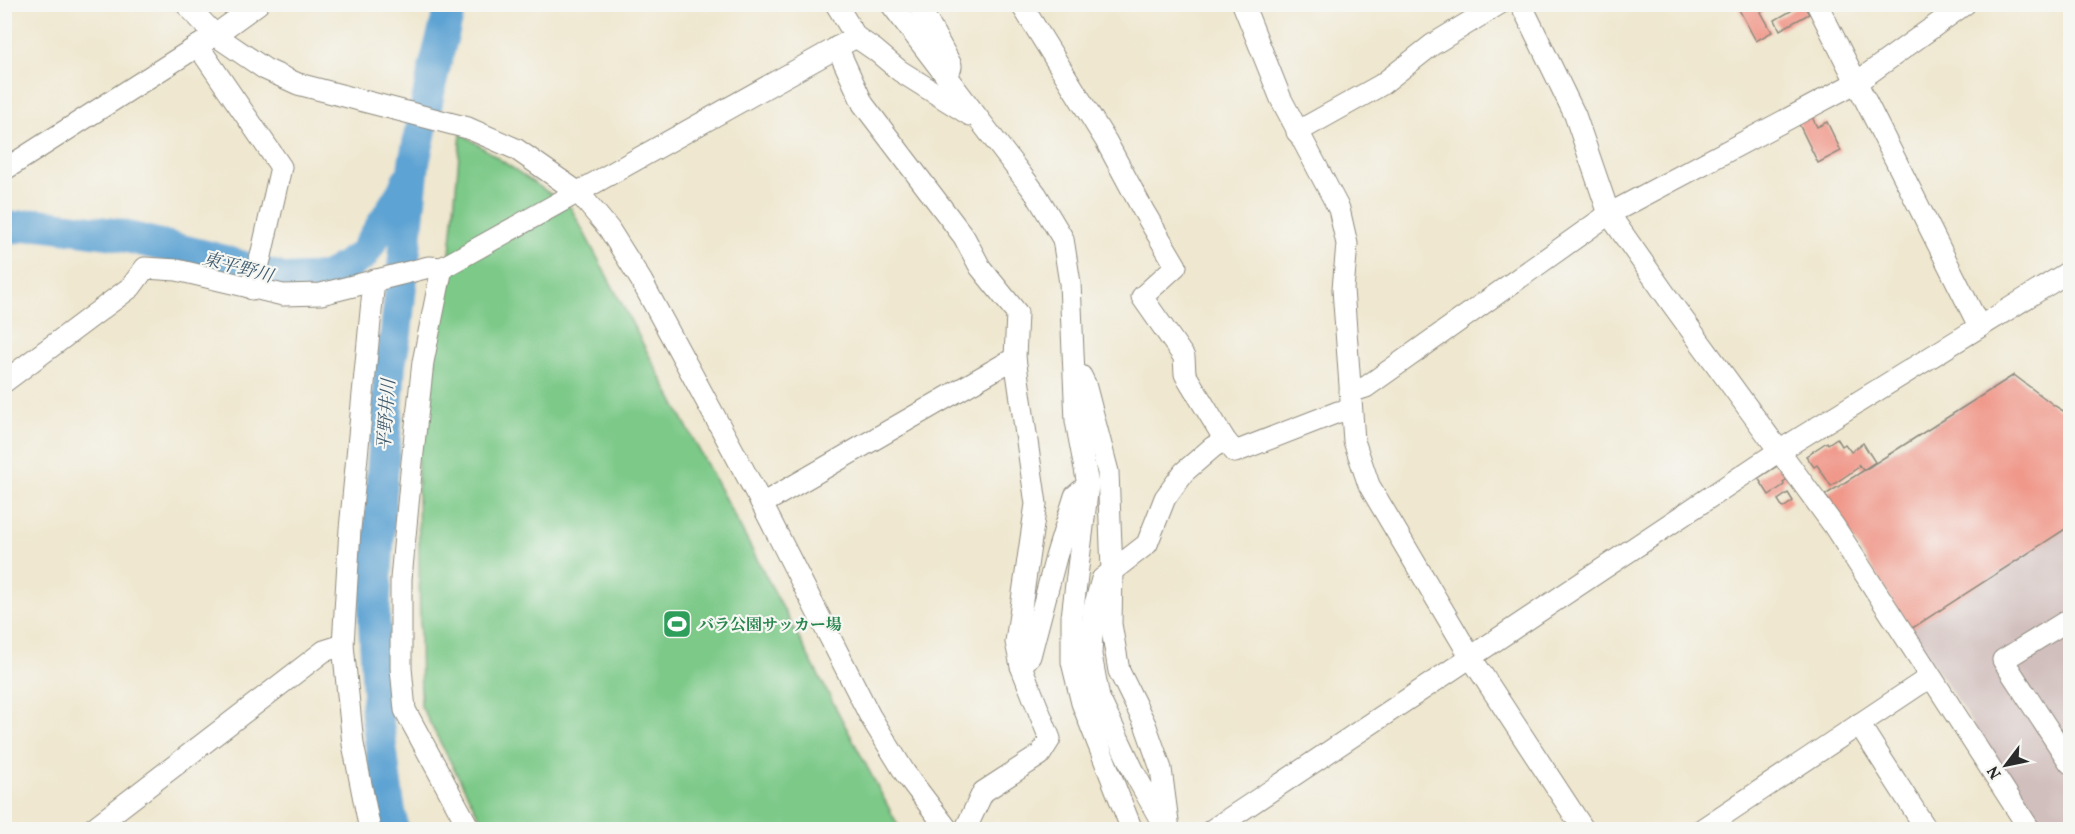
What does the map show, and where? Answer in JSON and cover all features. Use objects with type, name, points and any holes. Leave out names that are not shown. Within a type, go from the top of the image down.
[{"type":"street","points":[[186,4],[281,166],[253,284]]},
{"type":"street","points":[[4,170],[207,40],[258,4]]},
{"type":"street","points":[[836,4],[856,37],[900,71],[981,121]]},
{"type":"street","points":[[891,4],[1036,194],[1062,238],[1070,283],[1076,421],[1088,484],[1072,617],[1072,662],[1091,701],[1168,830]]},
{"type":"street","points":[[918,4],[951,65],[948,79]]},
{"type":"street","points":[[1021,4],[1106,141],[1176,266],[1142,297],[1184,357],[1185,374],[1235,452],[1338,412],[1366,387],[1609,214],[1857,82],[1965,4]]},
{"type":"street","points":[[1243,4],[1281,99],[1339,208],[1347,244],[1343,289],[1354,441],[1369,485],[1470,656],[1584,830]]},
{"type":"street","points":[[1297,132],[1381,85],[1432,45],[1499,4]]},
{"type":"street","points":[[1521,4],[1575,115],[1609,214],[1834,526],[2030,830]]},
{"type":"street","points":[[1817,4],[1979,326]]},
{"type":"street","points":[[4,382],[131,287],[145,268],[177,270],[253,284],[283,295],[321,294],[377,279],[436,268],[579,193],[856,37]]},
{"type":"street","points":[[207,40],[298,84],[468,128],[516,149],[579,193],[609,229],[640,280],[762,504],[870,716],[905,773],[948,830]]},
{"type":"street","points":[[837,47],[863,104],[964,237],[980,267],[1017,313],[1016,358],[1036,504],[1016,642],[1021,666],[1050,739],[1040,755],[983,792],[964,830]]},
{"type":"street","points":[[436,268],[423,362],[401,579],[401,668],[405,710],[470,830]]},
{"type":"street","points":[[1212,830],[1779,451],[2070,271]]},
{"type":"street","points":[[369,830],[352,744],[343,645],[350,529],[377,279]]},
{"type":"street","points":[[762,504],[1016,358]]},
{"type":"street","points":[[1074,362],[1085,384],[1108,472],[1112,570],[1111,624],[1119,671],[1145,724],[1161,769],[1168,830]]},
{"type":"street","points":[[1132,830],[1091,701],[1093,611],[1102,579],[1147,544],[1165,498],[1184,472],[1213,447],[1226,440]]},
{"type":"street","points":[[1021,666],[1030,656],[1075,496],[1088,484]]},
{"type":"street","points":[[2070,618],[2003,660],[2070,763]]},
{"type":"street","points":[[91,830],[324,651],[343,645]]},
{"type":"street","points":[[1701,830],[1930,677]]},
{"type":"street","points":[[1859,724],[1927,830]]},
{"type":"shaded area","points":[[2013,373],[2070,415],[2070,829],[2040,829],[1824,495]]},
{"type":"green space","points":[[461,133],[571,208],[900,829],[486,829],[421,706],[417,413],[449,264]]},
{"type":"building","points":[[1736,4],[1775,4],[1761,12],[1772,32],[1756,41]]},
{"type":"building","points":[[1803,4],[1809,14],[1780,30],[1775,20]]},
{"type":"building","points":[[1811,115],[1817,127],[1827,122],[1841,151],[1818,163],[1798,122]]},
{"type":"building","points":[[2014,375],[2070,415],[2070,526],[1911,629],[1825,495]]},
{"type":"building","points":[[1837,438],[1842,446],[1845,444],[1851,452],[1863,443],[1875,462],[1863,470],[1858,464],[1859,467],[1831,486],[1817,465],[1814,467],[1806,456]]},
{"type":"building","points":[[1777,466],[1783,467],[1790,477],[1783,482],[1784,485],[1769,495],[1758,478]]},
{"type":"building","points":[[1788,493],[1793,501],[1783,508],[1778,500]]},
{"type":"waterway","name":"平野井川","points":[[393,830],[376,708],[378,695],[374,618],[390,364],[396,333],[414,163],[434,69],[451,4]]},
{"type":"waterway","name":"東平野川","points":[[4,229],[39,224],[115,234],[214,258],[286,280],[327,278],[363,255],[407,181]]},
{"type":"place","name":"バラ公園サッカー場","points":[[677,624]]}]
